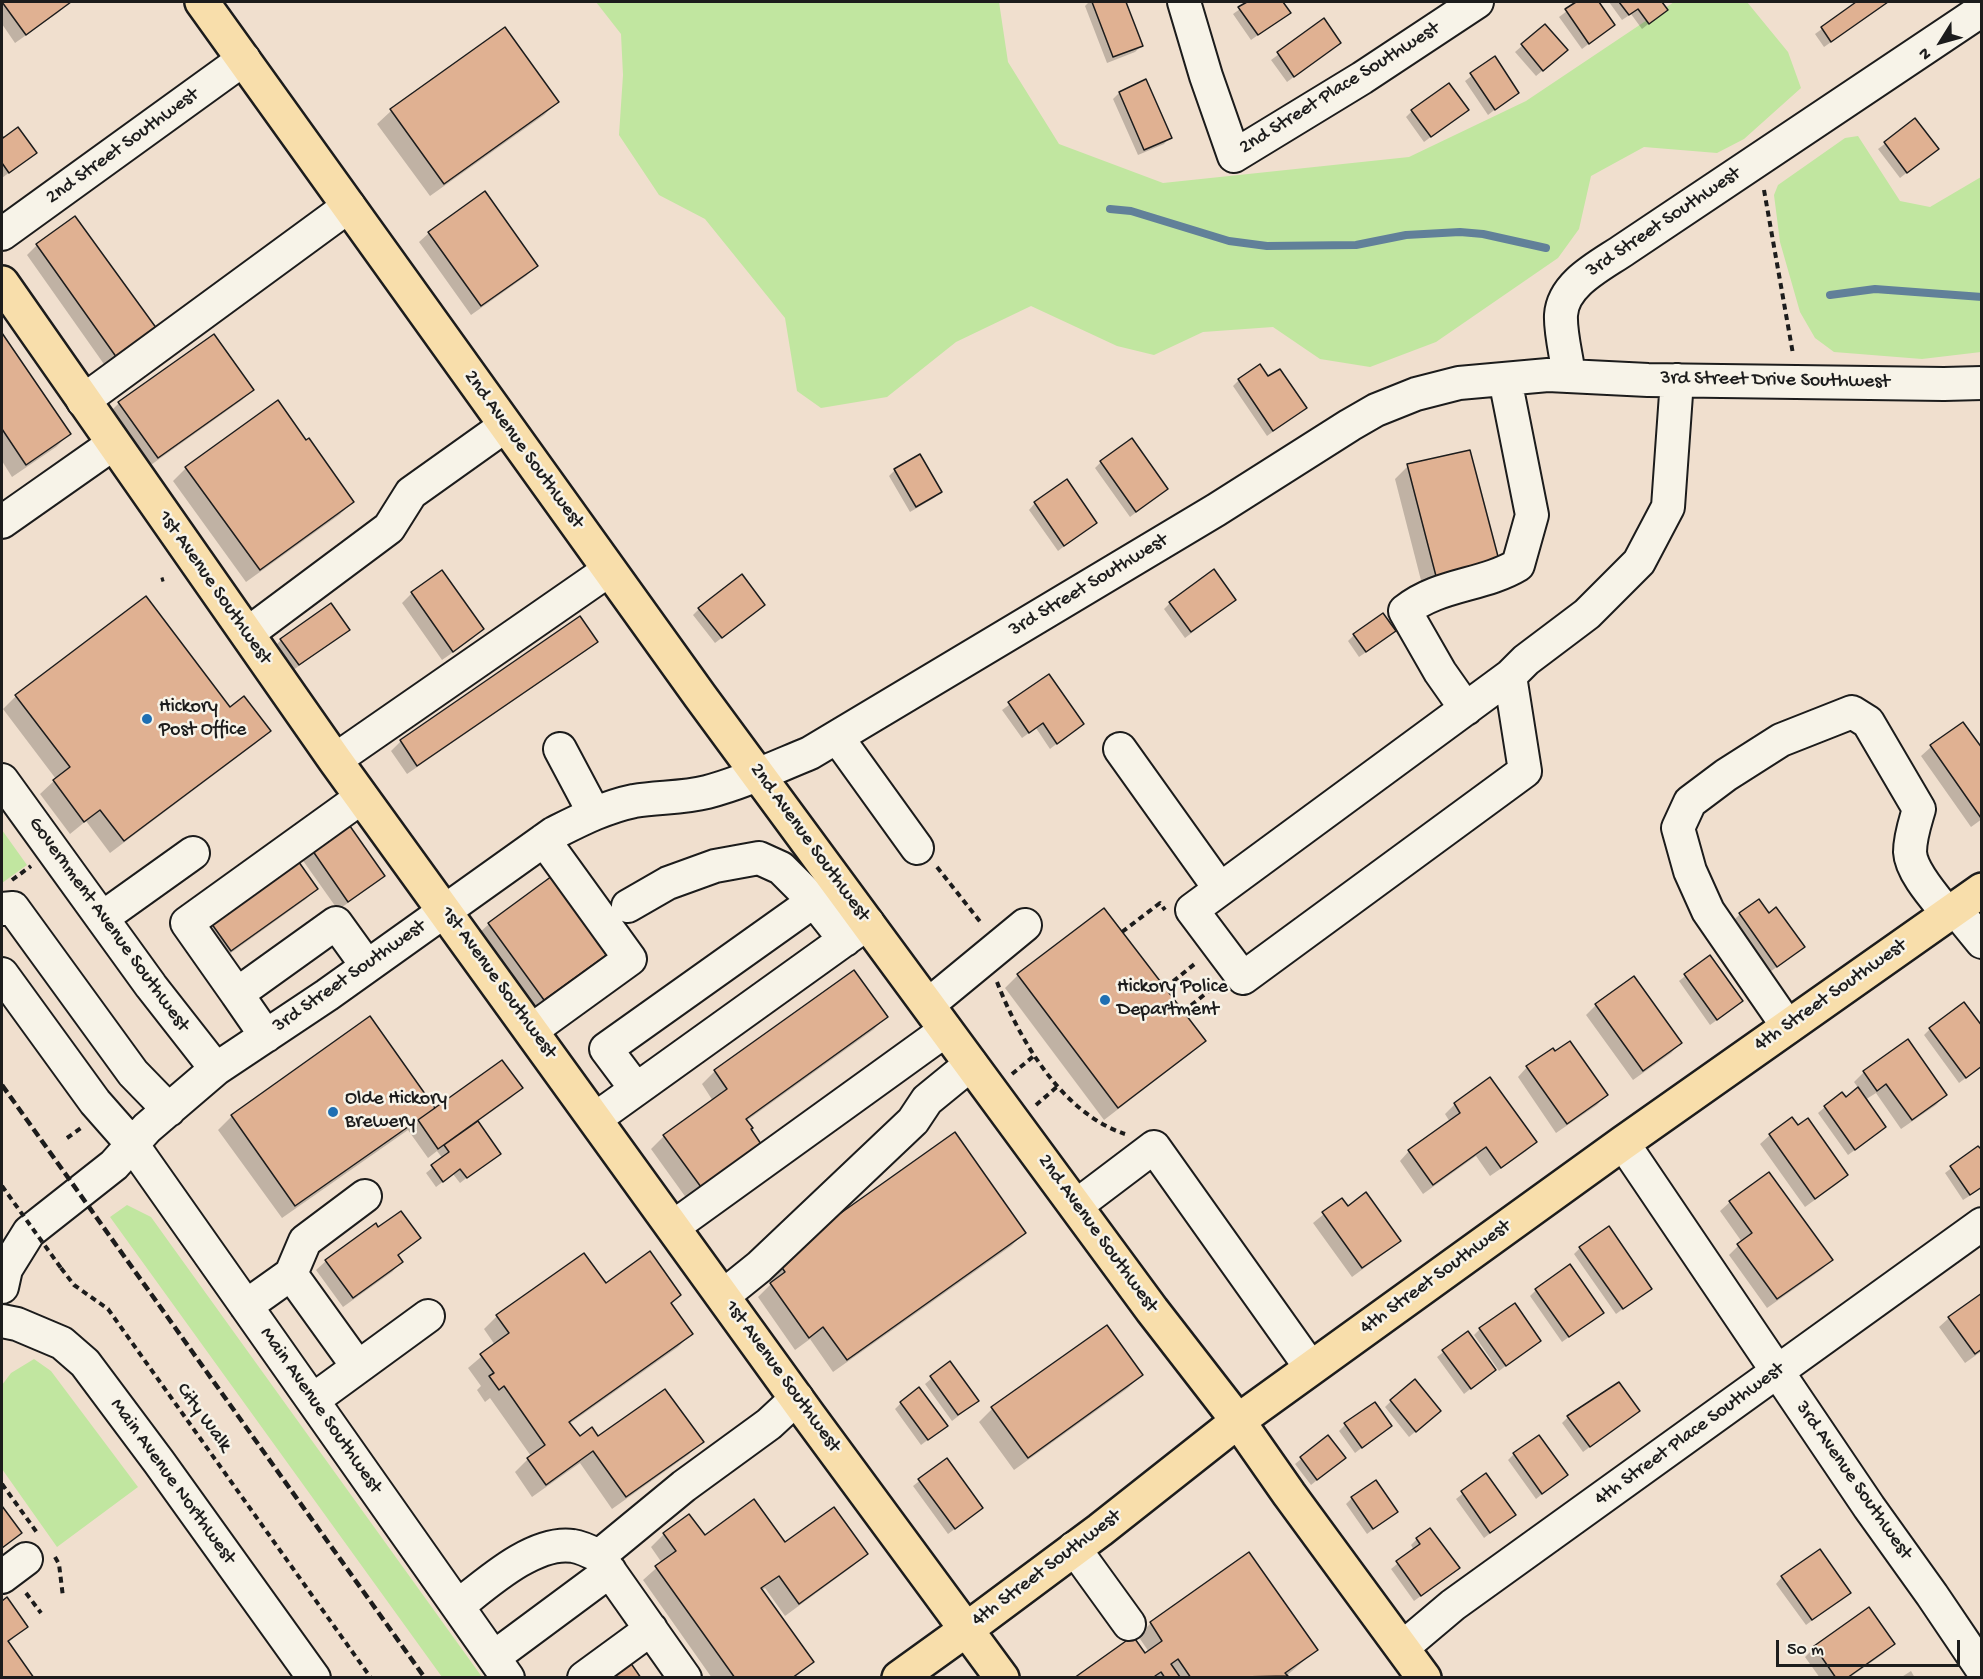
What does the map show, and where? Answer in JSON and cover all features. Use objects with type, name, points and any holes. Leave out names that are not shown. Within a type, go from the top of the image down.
[{"type":"main road","name":"2nd Avenue Southwest","points":[[202,2],[758,775],[856,932],[937,1017],[1152,1310],[1238,1421],[1424,1677]]},
{"type":"main road","name":"1st Avenue Southwest","points":[[2,283],[335,760],[1002,1677]]},
{"type":"main road","name":"4th Street Southwest","points":[[898,1677],[967,1629],[1238,1421],[1623,1143],[1962,904]]},
{"type":"street","name":"2nd Street Place Southwest","points":[[1184,2],[1206,76],[1234,156],[1362,78],[1477,2]]},
{"type":"street","name":"3rd Street Southwest","points":[[2,1287],[6,1269],[29,1232],[114,1165],[132,1144],[216,1069],[367,966],[544,840],[594,813],[636,801],[706,792],[758,775],[810,753],[1216,510],[1376,410],[1416,394],[1459,383],[1548,375],[1569,376],[1561,315],[1564,299],[1574,286],[1625,249],[1982,10]]},
{"type":"street","name":"2nd Street Southwest","points":[[2,234],[244,59]]},
{"type":"street","points":[[83,401],[349,206]]},
{"type":"street","name":"3rd Street Drive Southwest","points":[[1569,376],[1677,380],[1982,383]]},
{"type":"street","points":[[1466,709],[1440,672],[1405,611],[1436,593],[1504,573],[1518,565],[1532,515],[1504,379]]},
{"type":"street","points":[[1510,676],[1525,771],[1243,978],[1192,910],[1510,676],[1526,660],[1587,614],[1639,561],[1668,507],[1677,380]]},
{"type":"street","points":[[246,634],[389,528],[411,493],[505,426]]},
{"type":"street","points":[[2,522],[113,444]]},
{"type":"street","points":[[335,760],[609,570]]},
{"type":"street","points":[[1788,1027],[1708,910],[1690,871],[1678,828],[1690,802],[1726,775],[1781,740],[1852,712],[1868,722],[1919,809],[1911,835],[1910,855],[1923,881],[1962,904],[1982,942]]},
{"type":"street","points":[[837,737],[917,848]]},
{"type":"street","points":[[1120,749],[1220,888]]},
{"type":"street","points":[[560,750],[594,813]]},
{"type":"street","name":"Government Avenue Southwest","points":[[2,780],[151,986],[216,1069]]},
{"type":"street","points":[[266,1036],[186,923],[362,797]]},
{"type":"street","points":[[532,1030],[630,959],[544,840]]},
{"type":"street","points":[[102,918],[193,853]]},
{"type":"street","points":[[595,1119],[856,932],[814,901],[782,868],[759,858],[715,866],[678,880],[628,906]]},
{"type":"street","points":[[5,896],[133,1073],[169,1110]]},
{"type":"street","points":[[636,1089],[606,1049],[814,901]]},
{"type":"street","points":[[237,994],[336,923],[367,966]]},
{"type":"street","points":[[673,1227],[937,1017],[992,952],[1025,925]]},
{"type":"street","name":"Main Avenue Southwest","points":[[2,974],[95,1102],[132,1144],[501,1667]]},
{"type":"street","points":[[723,1296],[759,1267],[913,1120],[927,1100],[971,1064]]},
{"type":"street","name":"3rd Avenue Southwest","points":[[1623,1143],[1982,1669]]},
{"type":"street","points":[[1076,1206],[1154,1148],[1311,1368]]},
{"type":"street","points":[[246,1306],[291,1274],[305,1241],[365,1196]]},
{"type":"street","name":"4th Street Place Southwest","points":[[1402,1648],[1453,1605],[1982,1224]]},
{"type":"street","points":[[291,1274],[358,1367]]},
{"type":"street","points":[[313,1400],[428,1316]]},
{"type":"street","name":"Main Avenue Northwest","points":[[2,1321],[16,1324],[62,1343],[85,1363],[314,1677]]},
{"type":"street","points":[[501,1667],[612,1574],[684,1486],[770,1424],[797,1398]]},
{"type":"street","points":[[458,1606],[519,1561],[555,1545],[574,1546],[612,1574],[685,1677]]},
{"type":"street","points":[[1074,1548],[1130,1624]]},
{"type":"street","points":[[584,1677],[651,1629]]},
{"type":"path","points":[[1762,182],[1794,357]]},
{"type":"path","points":[[917,848],[943,872],[978,917],[992,952],[1009,1012],[1025,1042],[1081,1110],[1114,1130],[1126,1134],[1142,1157]]},
{"type":"path","points":[[5,896],[32,866]]},
{"type":"path","points":[[1164,988],[1218,945]]},
{"type":"path","points":[[1183,1012],[1236,969]]},
{"type":"path","points":[[1011,1075],[1035,1055]]},
{"type":"path","points":[[1035,1107],[1059,1086]]},
{"type":"path","name":"City Walk","points":[[2,1186],[74,1285],[108,1309],[371,1677]]},
{"type":"path","points":[[2,1484],[29,1563],[41,1614]]},
{"type":"path","points":[[29,1563],[59,1564],[63,1597]]},
{"type":"green space","points":[[596,2],[999,2],[1008,62],[1059,144],[1163,183],[1409,157],[1526,101],[1674,2],[1747,2],[1788,52],[1801,88],[1744,139],[1717,153],[1644,147],[1591,176],[1579,229],[1558,258],[1436,342],[1370,367],[1320,359],[1273,327],[1203,332],[1154,355],[1117,346],[1031,306],[956,342],[887,397],[821,408],[797,391],[785,318],[705,219],[659,195],[619,135],[623,75],[621,34]]},
{"type":"green space","points":[[1858,136],[1900,201],[1930,207],[1981,177],[1981,352],[1922,359],[1834,352],[1815,338],[1800,312],[1780,242],[1774,195],[1778,185],[1845,138]]},
{"type":"green space","points":[[2,830],[27,865],[2,883]]},
{"type":"green space","points":[[127,1205],[151,1217],[482,1677],[442,1677],[110,1217]]},
{"type":"green space","points":[[34,1359],[51,1371],[138,1487],[57,1547],[2,1469],[2,1385],[11,1373]]},
{"type":"building","points":[[2,2],[71,2],[26,35]]},
{"type":"building","points":[[1092,2],[1126,2],[1143,46],[1113,57]]},
{"type":"building","points":[[1247,2],[1283,2],[1291,13],[1258,35],[1238,7]]},
{"type":"building","points":[[1576,2],[1599,2],[1615,25],[1589,44],[1565,9]]},
{"type":"building","points":[[1619,2],[1662,2],[1668,10],[1649,24],[1638,9],[1629,15]]},
{"type":"building","points":[[1856,2],[1888,2],[1831,42],[1821,27]]},
{"type":"building","points":[[1324,18],[1341,43],[1294,77],[1277,52]]},
{"type":"building","points":[[1545,24],[1568,50],[1543,71],[1521,44]]},
{"type":"building","points":[[505,27],[559,102],[444,184],[390,109]]},
{"type":"building","points":[[1495,56],[1519,93],[1495,110],[1470,73]]},
{"type":"building","points":[[1146,79],[1172,138],[1144,150],[1119,92]]},
{"type":"building","points":[[1449,83],[1469,110],[1431,137],[1411,110]]},
{"type":"building","points":[[1915,118],[1939,149],[1907,173],[1884,142]]},
{"type":"building","points":[[18,127],[37,153],[9,173],[2,163],[2,135],[3,138]]},
{"type":"building","points":[[485,191],[538,266],[481,306],[428,232]]},
{"type":"building","points":[[75,216],[157,329],[117,358],[36,244]]},
{"type":"building","points":[[2,333],[71,434],[26,465],[2,429]]},
{"type":"building","points":[[214,334],[254,390],[158,458],[118,402]]},
{"type":"building","points":[[1260,364],[1268,376],[1280,369],[1307,408],[1273,431],[1238,379]]},
{"type":"building","points":[[278,400],[306,440],[309,438],[354,502],[260,570],[185,467]]},
{"type":"building","points":[[1132,438],[1168,489],[1136,512],[1100,461]]},
{"type":"building","points":[[1470,450],[1500,564],[1437,580],[1407,464]]},
{"type":"building","points":[[920,454],[942,492],[916,507],[894,469]]},
{"type":"building","points":[[1067,479],[1097,523],[1064,546],[1034,502]]},
{"type":"building","points":[[1214,569],[1236,600],[1191,632],[1169,602]]},
{"type":"building","points":[[442,570],[484,629],[453,652],[411,592]]},
{"type":"building","points":[[742,574],[765,605],[722,638],[698,608]]},
{"type":"building","name":"Hickory Post Office","points":[[146,596],[230,707],[244,696],[271,731],[124,841],[100,810],[84,822],[53,780],[70,767],[15,695]]},
{"type":"building","points":[[331,603],[350,630],[299,665],[280,639]]},
{"type":"building","points":[[1383,613],[1396,631],[1366,652],[1353,634]]},
{"type":"building","points":[[580,616],[598,642],[417,766],[400,740]]},
{"type":"building","points":[[1049,674],[1084,724],[1057,744],[1043,723],[1029,733],[1008,702]]},
{"type":"building","points":[[1963,722],[1982,748],[1981,818],[1930,745]]},
{"type":"building","points":[[345,819],[385,876],[348,902],[308,844]]},
{"type":"building","points":[[296,858],[318,889],[231,951],[209,920]]},
{"type":"building","points":[[552,876],[609,953],[544,1000],[488,923]]},
{"type":"building","points":[[1759,899],[1769,913],[1776,907],[1805,947],[1777,967],[1739,913]]},
{"type":"building","name":"Hickory Police Department","points":[[1104,908],[1206,1041],[1118,1108],[1017,974]]},
{"type":"building","points":[[1710,955],[1743,1001],[1717,1020],[1684,974]]},
{"type":"building","points":[[854,970],[888,1017],[746,1119],[761,1144],[701,1187],[663,1135],[727,1089],[714,1070]]},
{"type":"building","points":[[1634,976],[1682,1043],[1643,1071],[1595,1004]]},
{"type":"building","points":[[1964,1002],[1982,1026],[1982,1066],[1966,1078],[1929,1028]]},
{"type":"building","name":"Olde Hickory Brewery","points":[[370,1016],[435,1108],[295,1206],[231,1115]]},
{"type":"building","points":[[1908,1039],[1947,1095],[1912,1120],[1886,1084],[1877,1091],[1863,1071]]},
{"type":"building","points":[[1570,1041],[1608,1095],[1567,1124],[1526,1066],[1553,1048],[1555,1051]]},
{"type":"building","points":[[502,1060],[523,1088],[438,1149],[418,1120]]},
{"type":"building","points":[[1490,1077],[1537,1142],[1501,1168],[1486,1147],[1433,1185],[1408,1150],[1460,1113],[1454,1103]]},
{"type":"building","points":[[1858,1087],[1886,1127],[1855,1150],[1824,1106],[1842,1092],[1846,1097]]},
{"type":"building","points":[[1792,1117],[1798,1125],[1808,1118],[1848,1175],[1815,1199],[1769,1134]]},
{"type":"building","points":[[478,1121],[501,1154],[467,1178],[460,1169],[443,1182],[431,1165],[449,1152],[444,1145]]},
{"type":"building","points":[[955,1132],[1026,1233],[847,1360],[823,1327],[809,1338],[770,1283],[785,1272],[776,1259]]},
{"type":"building","points":[[1978,1146],[1982,1150],[1982,1187],[1970,1195],[1950,1166]]},
{"type":"building","points":[[1769,1172],[1833,1260],[1777,1299],[1737,1244],[1752,1233],[1729,1201]]},
{"type":"building","points":[[1366,1192],[1401,1241],[1362,1268],[1322,1212],[1342,1198],[1348,1206]]},
{"type":"building","points":[[401,1211],[421,1238],[398,1255],[403,1262],[353,1298],[325,1260],[376,1223],[378,1227]]},
{"type":"building","points":[[1609,1226],[1652,1289],[1623,1309],[1579,1247]]},
{"type":"building","points":[[650,1251],[681,1295],[671,1303],[693,1334],[569,1422],[580,1436],[592,1427],[598,1436],[665,1389],[704,1442],[626,1497],[593,1451],[546,1485],[527,1458],[545,1445],[504,1386],[499,1390],[489,1376],[494,1373],[480,1354],[509,1333],[496,1315],[584,1253],[606,1283]]},
{"type":"building","points":[[1570,1264],[1604,1313],[1569,1337],[1535,1289]]},
{"type":"building","points":[[1982,1293],[1982,1349],[1975,1354],[1948,1317]]},
{"type":"building","points":[[1515,1303],[1541,1341],[1506,1366],[1479,1328]]},
{"type":"building","points":[[1107,1325],[1143,1375],[1028,1458],[991,1407]]},
{"type":"building","points":[[1468,1331],[1496,1370],[1471,1389],[1442,1350]]},
{"type":"building","points":[[950,1361],[979,1401],[958,1415],[930,1376]]},
{"type":"building","points":[[1415,1379],[1441,1411],[1416,1432],[1390,1400]]},
{"type":"building","points":[[1619,1382],[1640,1411],[1590,1447],[1567,1416]]},
{"type":"building","points":[[919,1387],[948,1426],[928,1440],[900,1402]]},
{"type":"building","points":[[1375,1402],[1392,1426],[1362,1448],[1344,1423]]},
{"type":"building","points":[[1328,1435],[1346,1458],[1317,1480],[1300,1457]]},
{"type":"building","points":[[1539,1435],[1568,1475],[1542,1494],[1513,1453]]},
{"type":"building","points":[[947,1458],[983,1508],[955,1529],[918,1479]]},
{"type":"building","points":[[1486,1473],[1516,1515],[1490,1533],[1461,1491]]},
{"type":"building","points":[[1376,1480],[1398,1512],[1373,1529],[1351,1497]]},
{"type":"building","points":[[754,1499],[785,1542],[834,1507],[868,1554],[799,1604],[779,1576],[761,1588],[814,1662],[792,1678],[735,1678],[655,1566],[676,1551],[663,1533],[689,1514],[705,1535]]},
{"type":"building","points":[[2,1506],[22,1533],[2,1548]]},
{"type":"building","points":[[1430,1528],[1460,1568],[1421,1596],[1396,1561],[1420,1544],[1416,1538]]},
{"type":"building","points":[[1820,1549],[1851,1593],[1812,1620],[1781,1576]]},
{"type":"building","points":[[1249,1552],[1318,1650],[1285,1673],[1288,1676],[1191,1678],[1178,1659],[1171,1664],[1179,1678],[1165,1678],[1161,1672],[1155,1676],[1157,1678],[1074,1678],[1133,1636],[1145,1653],[1162,1641],[1150,1622]]},
{"type":"building","points":[[7,1597],[28,1627],[8,1641],[34,1678],[2,1678],[2,1601]]},
{"type":"building","points":[[1869,1607],[1895,1644],[1847,1678],[1836,1678],[1814,1646]]},
{"type":"building","points":[[630,1662],[641,1678],[608,1678]]},
{"type":"waterway","points":[[1110,209],[1131,211],[1229,241],[1267,246],[1356,245],[1406,235],[1460,232],[1483,234],[1546,248]]},
{"type":"waterway","points":[[1830,295],[1875,289],[1982,297]]},
{"type":"railway","points":[[2,1085],[425,1678]]},
{"type":"place","name":"Hickory Post Office","points":[[147,719]]},
{"type":"place","name":"Hickory Police Department","points":[[1105,1000]]},
{"type":"place","name":"Olde Hickory Brewery","points":[[333,1112]]}]
